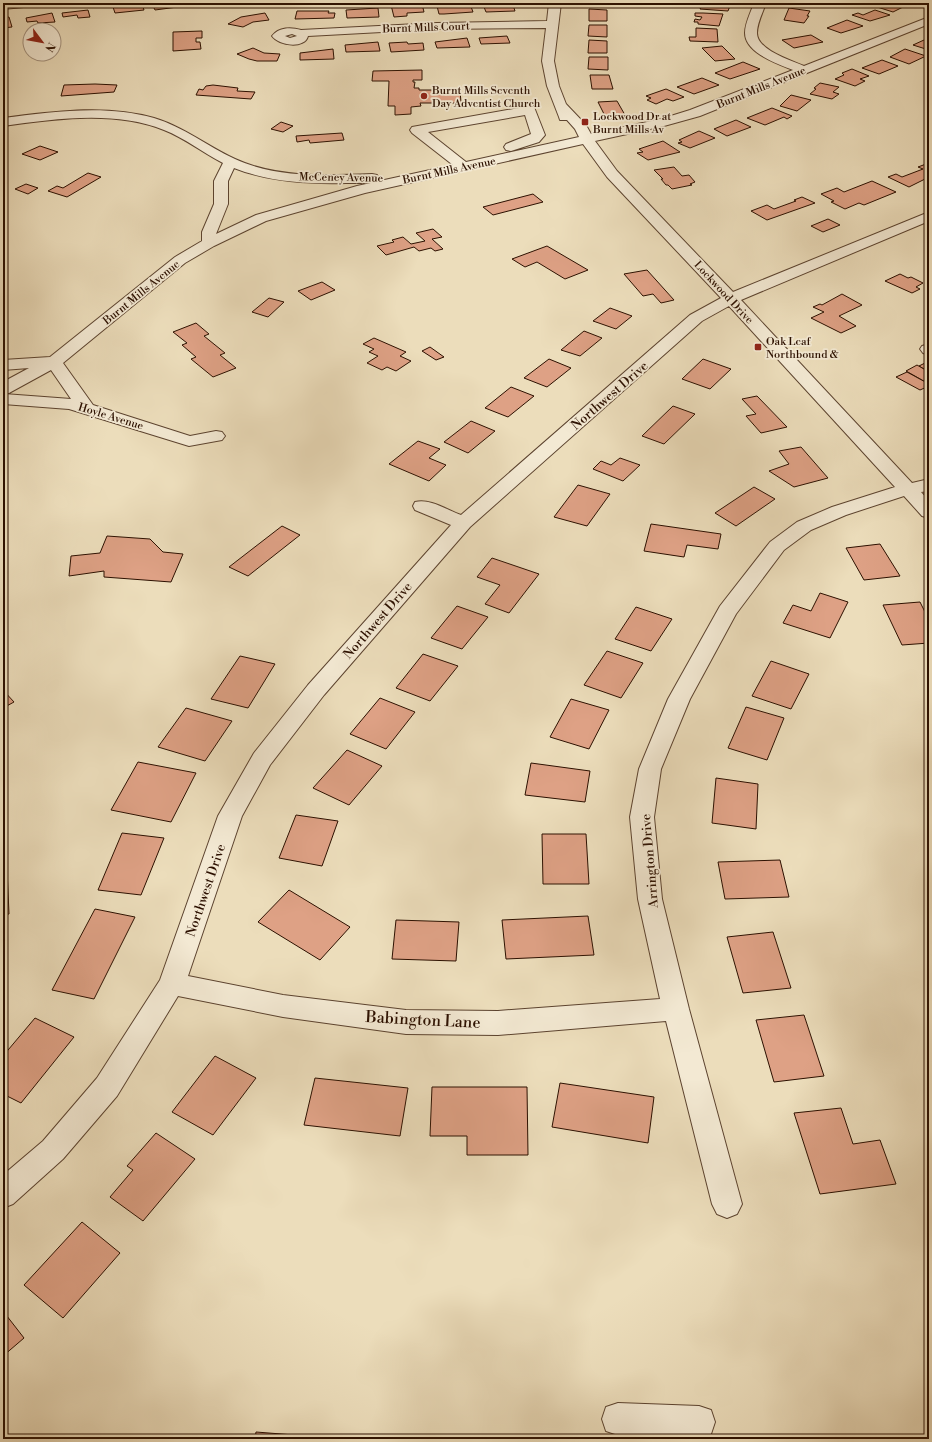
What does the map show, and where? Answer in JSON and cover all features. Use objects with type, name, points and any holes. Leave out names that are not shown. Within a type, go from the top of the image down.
[{"type":"street","points":[[3,6],[34,3]]},
{"type":"street","name":"Lockwood Drive","points":[[555,3],[551,24],[548,60],[553,86],[570,129],[587,140],[612,174],[731,299],[919,487],[929,512]]},
{"type":"street","points":[[760,3],[751,34],[752,41],[768,55],[804,70]]},
{"type":"street","name":"Burnt Mills Avenue","points":[[3,389],[54,362],[180,260],[209,242],[261,218],[362,189],[587,140],[664,122],[695,113],[929,20]]},
{"type":"street","name":"Burnt Mills Court","points":[[301,33],[436,26],[551,24]]},
{"type":"street","points":[[451,156],[500,149],[523,144],[534,139],[538,135],[530,110],[417,130],[464,167]]},
{"type":"street","name":"McCeney Avenue","points":[[3,122],[71,114],[110,115],[138,118],[168,126],[230,162],[246,169],[310,178],[362,179],[431,174]]},
{"type":"street","points":[[209,242],[209,232],[222,204],[221,181],[230,162]]},
{"type":"street","name":"Northwest Drive","points":[[3,1194],[53,1150],[107,1087],[172,984],[230,816],[262,759],[316,690],[463,523],[696,318],[731,299],[929,216]]},
{"type":"street","points":[[3,365],[54,362],[87,409]]},
{"type":"street","name":"Hoyle Avenue","points":[[3,399],[71,404],[189,440],[216,436]]},
{"type":"street","name":"Arrington Drive","points":[[727,1204],[676,1009],[650,899],[642,817],[650,769],[679,699],[727,611],[777,546],[804,526],[839,511],[919,487]]},
{"type":"street","points":[[422,506],[463,523]]},
{"type":"street","name":"Babington Lane","points":[[172,984],[284,1006],[406,1022],[498,1023],[676,1009]]},
{"type":"street","points":[[618,1419],[699,1422]]},
{"type":"building","points":[[183,3],[185,6],[155,10],[152,4]]},
{"type":"building","points":[[590,3],[607,3],[607,6],[589,6]]},
{"type":"building","points":[[709,3],[731,3],[728,11],[700,9],[701,7],[707,7]]},
{"type":"building","points":[[801,3],[825,3],[820,7]]},
{"type":"building","points":[[881,3],[901,3],[907,5],[893,12],[874,6]]},
{"type":"building","points":[[142,4],[144,10],[115,13],[113,7]]},
{"type":"building","points":[[422,4],[424,12],[407,13],[407,16],[394,17],[391,5]]},
{"type":"building","points":[[470,4],[473,12],[439,14],[437,6]]},
{"type":"building","points":[[513,5],[515,11],[486,12],[484,7]]},
{"type":"building","points":[[378,8],[379,17],[347,18],[346,10]]},
{"type":"building","points":[[789,8],[810,11],[807,16],[809,16],[804,23],[784,20]]},
{"type":"building","points":[[589,9],[607,10],[607,21],[589,21]]},
{"type":"building","points":[[88,10],[90,17],[78,18],[77,15],[63,17],[62,13]]},
{"type":"building","points":[[875,10],[890,15],[870,21],[852,15],[858,13],[863,15]]},
{"type":"building","points":[[297,11],[329,11],[328,13],[335,13],[334,18],[295,19]]},
{"type":"building","points":[[52,13],[55,22],[27,22],[26,18]]},
{"type":"building","points":[[265,13],[269,20],[253,22],[243,27],[228,24],[241,17]]},
{"type":"building","points":[[695,13],[723,14],[719,26],[698,24],[698,22],[694,22],[695,19],[700,20],[702,17],[695,16]]},
{"type":"building","points":[[9,17],[12,27],[3,28],[3,18]]},
{"type":"building","points":[[847,20],[863,26],[841,33],[827,28]]},
{"type":"building","points":[[589,25],[607,25],[607,37],[588,36]]},
{"type":"building","points":[[696,28],[717,29],[718,42],[690,41],[689,37],[696,37]]},
{"type":"building","points":[[202,31],[202,38],[196,38],[196,42],[200,42],[201,49],[173,51],[173,32]]},
{"type":"building","points":[[811,35],[823,42],[794,48],[782,40]]},
{"type":"building","points":[[507,36],[510,43],[481,44],[479,38]]},
{"type":"building","points":[[467,38],[470,47],[437,48],[435,42]]},
{"type":"building","points":[[589,40],[607,41],[607,53],[588,53]]},
{"type":"building","points":[[924,40],[929,40],[929,50],[913,45]]},
{"type":"building","points":[[378,42],[380,51],[346,52],[345,45]]},
{"type":"building","points":[[407,42],[408,44],[423,43],[424,50],[391,52],[389,43]]},
{"type":"building","points":[[722,46],[735,59],[715,61],[702,48]]},
{"type":"building","points":[[253,48],[264,53],[280,54],[277,61],[257,61],[237,54]]},
{"type":"building","points":[[333,49],[334,59],[300,60],[300,53]]},
{"type":"building","points":[[905,49],[926,56],[909,64],[890,57]]},
{"type":"building","points":[[589,57],[608,57],[608,70],[588,69]]},
{"type":"building","points":[[882,60],[898,66],[879,74],[862,68]]},
{"type":"building","points":[[743,62],[760,69],[730,79],[715,73]]},
{"type":"building","points":[[852,69],[869,76],[860,79],[865,81],[855,86],[835,79],[844,75],[842,73]]},
{"type":"building","name":"Burnt Mills Seventh Day Adventist Church","points":[[422,70],[422,80],[413,80],[413,82],[415,82],[414,88],[419,88],[419,90],[460,90],[461,103],[420,103],[421,106],[411,107],[411,114],[395,115],[395,106],[388,106],[389,81],[372,81],[373,71]]},
{"type":"building","points":[[590,75],[609,75],[613,89],[592,89]]},
{"type":"building","points":[[702,78],[719,85],[694,94],[677,87]]},
{"type":"building","points":[[820,83],[839,87],[833,92],[839,94],[832,99],[810,94]]},
{"type":"building","points":[[64,85],[117,85],[114,92],[61,96]]},
{"type":"building","points":[[213,85],[238,88],[237,91],[255,92],[251,99],[196,95],[199,89],[203,90],[206,86]]},
{"type":"building","points":[[666,89],[684,97],[673,101],[667,99],[656,104],[647,100],[651,98],[646,96]]},
{"type":"building","points":[[791,95],[811,100],[797,111],[780,106]]},
{"type":"building","points":[[617,101],[625,115],[605,116],[598,102]]},
{"type":"building","points":[[772,108],[792,116],[787,119],[784,117],[765,125],[747,118]]},
{"type":"building","points":[[736,120],[751,127],[727,136],[714,129]]},
{"type":"building","points":[[281,122],[293,126],[283,132],[271,129]]},
{"type":"building","points":[[699,131],[715,138],[690,148],[678,143],[682,142],[679,140]]},
{"type":"building","points":[[342,133],[344,140],[310,143],[309,140],[297,142],[296,136]]},
{"type":"building","points":[[663,141],[680,152],[648,160],[637,153],[643,152],[639,149]]},
{"type":"building","points":[[40,146],[58,152],[40,160],[22,154]]},
{"type":"building","points":[[926,164],[929,166],[929,177],[909,187],[888,177],[896,174],[902,177],[923,169],[918,167]]},
{"type":"building","points":[[674,167],[682,176],[689,175],[695,182],[690,184],[692,185],[672,189],[666,185],[661,179],[663,179],[654,170]]},
{"type":"building","points":[[88,173],[101,177],[67,197],[48,191],[57,186],[63,188]]},
{"type":"building","points":[[872,181],[896,192],[864,205],[859,203],[845,209],[831,202],[834,201],[821,194],[837,188],[844,192]]},
{"type":"building","points":[[26,184],[38,188],[28,194],[15,189]]},
{"type":"building","points":[[533,194],[543,202],[493,215],[483,207]]},
{"type":"building","points":[[802,197],[815,203],[767,220],[751,211],[767,205],[774,209],[796,201],[794,200]]},
{"type":"building","points":[[828,219],[840,225],[823,232],[811,226]]},
{"type":"building","points":[[433,229],[442,237],[432,239],[443,249],[435,251],[431,248],[419,251],[414,247],[386,255],[377,246],[394,242],[392,240],[403,237],[411,244],[425,241],[416,233]]},
{"type":"building","points":[[547,246],[588,270],[565,279],[537,262],[525,267],[512,259]]},
{"type":"building","points":[[647,270],[674,300],[661,303],[653,294],[643,296],[624,274]]},
{"type":"building","points":[[900,274],[908,278],[911,277],[923,283],[916,287],[920,289],[912,293],[885,281]]},
{"type":"building","points":[[322,282],[335,290],[311,300],[298,291]]},
{"type":"building","points":[[842,294],[862,305],[839,316],[856,326],[841,333],[811,318],[824,312],[813,307],[820,304],[822,305]]},
{"type":"building","points":[[269,298],[284,302],[268,317],[252,312]]},
{"type":"building","points":[[610,308],[632,316],[616,329],[593,321]]},
{"type":"building","points":[[196,323],[209,334],[204,336],[225,353],[220,355],[236,368],[213,377],[191,359],[196,357],[182,345],[187,343],[173,332]]},
{"type":"building","points":[[584,331],[602,338],[580,356],[561,350]]},
{"type":"building","points":[[374,338],[406,352],[400,356],[411,361],[396,371],[387,367],[382,370],[367,363],[378,356],[369,352],[374,349],[363,344]]},
{"type":"building","points":[[430,347],[444,357],[436,360],[422,351]]},
{"type":"building","points":[[549,359],[571,368],[547,387],[524,378]]},
{"type":"building","points":[[703,359],[731,369],[710,389],[682,379]]},
{"type":"building","points":[[929,361],[929,372],[919,366]]},
{"type":"building","points":[[917,365],[929,372],[929,384],[906,371]]},
{"type":"building","points":[[907,372],[929,384],[929,386],[920,390],[896,377]]},
{"type":"building","points":[[511,387],[534,396],[508,417],[485,408]]},
{"type":"building","points":[[757,396],[787,427],[761,433],[746,416],[756,414],[742,399]]},
{"type":"building","points":[[673,406],[695,414],[664,444],[642,436]]},
{"type":"building","points":[[471,421],[495,431],[468,453],[444,442]]},
{"type":"building","points":[[418,441],[440,449],[429,458],[446,465],[429,481],[389,464]]},
{"type":"building","points":[[801,447],[828,478],[794,487],[769,471],[789,464],[779,451]]},
{"type":"building","points":[[620,458],[640,465],[623,481],[593,469],[601,461],[611,465]]},
{"type":"building","points":[[578,485],[610,494],[587,526],[554,517]]},
{"type":"building","points":[[754,487],[775,499],[736,526],[715,513]]},
{"type":"building","points":[[651,524],[721,534],[718,549],[687,545],[684,557],[644,551]]},
{"type":"building","points":[[282,526],[300,535],[248,576],[229,567]]},
{"type":"building","points":[[107,536],[150,539],[163,552],[183,554],[171,582],[104,577],[104,571],[69,576],[71,556],[100,553]]},
{"type":"building","points":[[880,544],[900,576],[864,580],[846,548]]},
{"type":"building","points":[[492,558],[539,574],[509,613],[485,604],[500,585],[477,577]]},
{"type":"building","points":[[820,593],[848,602],[830,638],[783,623],[793,605],[811,611]]},
{"type":"building","points":[[920,602],[929,620],[929,643],[902,645],[883,605]]},
{"type":"building","points":[[457,606],[488,617],[462,649],[431,638]]},
{"type":"building","points":[[636,607],[672,619],[651,651],[615,639]]},
{"type":"building","points":[[607,651],[643,663],[621,698],[584,685]]},
{"type":"building","points":[[423,654],[458,666],[430,701],[396,688]]},
{"type":"building","points":[[240,656],[275,664],[248,708],[211,699]]},
{"type":"building","points":[[771,661],[809,674],[791,709],[752,696]]},
{"type":"building","points":[[3,690],[14,702],[3,708]]},
{"type":"building","points":[[380,698],[415,712],[386,749],[350,734]]},
{"type":"building","points":[[571,699],[609,710],[589,749],[550,737]]},
{"type":"building","points":[[746,707],[784,718],[767,760],[728,748]]},
{"type":"building","points":[[186,708],[232,721],[205,761],[158,747]]},
{"type":"building","points":[[347,750],[382,766],[349,805],[313,788]]},
{"type":"building","points":[[138,762],[196,773],[171,822],[111,810]]},
{"type":"building","points":[[531,763],[590,771],[585,802],[525,795]]},
{"type":"building","points":[[716,778],[758,784],[756,829],[712,823]]},
{"type":"building","points":[[296,815],[338,821],[322,866],[279,858]]},
{"type":"building","points":[[122,833],[164,838],[141,895],[98,890]]},
{"type":"building","points":[[542,834],[586,834],[589,884],[543,884]]},
{"type":"building","points":[[3,846],[6,846],[9,914],[3,915]]},
{"type":"building","points":[[780,860],[789,897],[725,899],[718,862]]},
{"type":"building","points":[[289,890],[350,927],[320,960],[258,922]]},
{"type":"building","points":[[95,909],[135,917],[94,999],[52,990]]},
{"type":"building","points":[[588,916],[594,955],[506,959],[502,920]]},
{"type":"building","points":[[396,920],[459,922],[456,961],[392,959]]},
{"type":"building","points":[[773,932],[791,988],[743,993],[727,937]]},
{"type":"building","points":[[804,1015],[824,1076],[774,1082],[756,1020]]},
{"type":"building","points":[[35,1018],[74,1037],[21,1103],[3,1094],[3,1056]]},
{"type":"building","points":[[215,1056],[256,1078],[213,1135],[172,1112]]},
{"type":"building","points":[[315,1078],[408,1088],[400,1136],[304,1125]]},
{"type":"building","points":[[560,1083],[654,1097],[648,1143],[552,1127]]},
{"type":"building","points":[[432,1087],[527,1087],[528,1155],[467,1155],[467,1136],[430,1136]]},
{"type":"building","points":[[841,1108],[853,1144],[880,1140],[896,1184],[820,1194],[794,1113]]},
{"type":"building","points":[[156,1133],[195,1159],[143,1221],[110,1197],[133,1170],[127,1166]]},
{"type":"building","points":[[82,1222],[120,1253],[63,1318],[24,1285]]},
{"type":"building","points":[[3,1311],[24,1338],[3,1356]]},
{"type":"building","points":[[256,1432],[345,1439],[255,1439]]},
{"type":"place","name":"Burnt Mills Seventh Day Adventist Church","points":[[424,96]]},
{"type":"place","name":"Lockwood Dr at Burnt Mills Av","points":[[585,122]]},
{"type":"place","name":"Oak Leaf Northbound &","points":[[758,347]]}]
